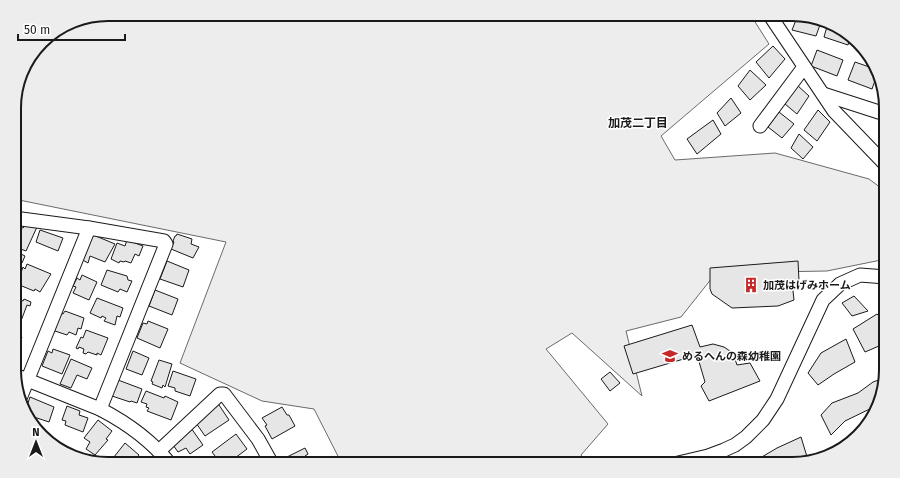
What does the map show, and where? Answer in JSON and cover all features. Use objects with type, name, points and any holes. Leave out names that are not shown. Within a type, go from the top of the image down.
[{"type":"street","points":[[774,21],[834,110],[879,158]]},
{"type":"street","points":[[760,126],[804,67]]},
{"type":"street","points":[[823,94],[879,112]]},
{"type":"street","points":[[21,219],[89,228],[164,241],[166,244],[100,409]]},
{"type":"street","points":[[22,377],[89,228]]},
{"type":"street","points":[[704,457],[724,450],[746,437],[763,420],[771,409],[823,300],[840,284],[860,275],[879,276]]},
{"type":"street","points":[[22,378],[100,409],[132,427],[160,450],[165,457]]},
{"type":"street","points":[[160,450],[220,394],[224,394],[258,439],[268,457]]},
{"type":"shaded area","points":[[102,21],[754,21],[769,44],[661,136],[675,160],[775,153],[869,179],[879,186],[879,260],[827,271],[716,273],[681,317],[626,331],[642,396],[572,333],[546,349],[608,424],[581,455],[583,457],[338,457],[314,409],[262,401],[180,363],[226,242],[21,200],[21,102],[24,86],[30,70],[39,55],[51,43],[70,30],[86,24]]},
{"type":"building","points":[[795,21],[820,26],[816,36],[792,30]]},
{"type":"building","points":[[826,29],[849,43],[848,45],[824,37]]},
{"type":"building","points":[[773,46],[785,59],[769,78],[756,62]]},
{"type":"building","points":[[817,50],[843,60],[837,76],[811,66]]},
{"type":"building","points":[[855,62],[868,66],[875,82],[872,89],[848,80]]},
{"type":"building","points":[[750,70],[766,85],[750,100],[738,86]]},
{"type":"building","points":[[797,85],[809,96],[797,114],[785,104]]},
{"type":"building","points":[[731,98],[741,113],[725,126],[717,113]]},
{"type":"building","points":[[818,110],[830,122],[817,141],[804,130]]},
{"type":"building","points":[[779,112],[794,124],[782,138],[768,127]]},
{"type":"building","points":[[713,120],[721,134],[697,154],[687,139]]},
{"type":"building","points":[[799,134],[813,147],[803,159],[791,148]]},
{"type":"building","points":[[27,223],[37,227],[26,251],[21,249],[21,227],[23,228]]},
{"type":"building","points":[[40,230],[63,238],[58,251],[36,242]]},
{"type":"building","points":[[91,234],[115,244],[105,262],[90,256],[88,263],[77,257]]},
{"type":"building","points":[[177,234],[192,239],[191,244],[199,247],[193,258],[171,249]]},
{"type":"building","points":[[127,240],[143,246],[139,256],[135,254],[131,263],[120,261],[119,263],[111,259],[117,243],[125,246]]},
{"type":"building","points":[[21,254],[25,256],[21,263]]},
{"type":"building","points":[[167,261],[189,270],[183,287],[160,279]]},
{"type":"building","name":"加茂はげみホーム","points":[[798,261],[799,281],[792,282],[794,300],[778,306],[732,308],[712,294],[710,289],[710,268]]},
{"type":"building","points":[[27,264],[51,274],[40,292],[35,289],[34,291],[21,286],[21,273],[23,267],[25,269]]},
{"type":"building","points":[[107,270],[127,276],[128,280],[132,281],[127,292],[120,289],[118,292],[101,285]]},
{"type":"building","points":[[82,275],[97,282],[89,300],[73,293],[76,287],[73,286],[77,278],[80,280]]},
{"type":"building","points":[[155,290],[178,299],[172,315],[149,306]]},
{"type":"building","points":[[854,296],[868,311],[852,316],[842,303]]},
{"type":"building","points":[[97,298],[123,308],[120,317],[117,316],[115,325],[104,321],[106,318],[102,316],[101,318],[90,313]]},
{"type":"building","points":[[24,299],[31,302],[30,306],[27,305],[21,321],[21,300],[23,301]]},
{"type":"building","points":[[65,311],[84,318],[81,329],[78,328],[76,335],[69,332],[67,335],[49,329],[57,312],[63,314]]},
{"type":"building","points":[[877,314],[879,316],[879,346],[865,352],[853,329]]},
{"type":"building","points":[[148,321],[168,329],[160,348],[137,338],[143,323],[147,324]]},
{"type":"building","points":[[692,325],[700,347],[713,344],[724,347],[734,356],[737,365],[750,363],[760,381],[709,401],[701,386],[705,382],[697,355],[633,374],[624,346]]},
{"type":"building","points":[[86,330],[108,338],[101,355],[88,352],[86,354],[83,353],[84,349],[79,347],[78,349],[76,348],[81,337],[83,338]]},
{"type":"building","points":[[846,339],[855,362],[818,385],[808,373],[821,353]]},
{"type":"building","points":[[53,349],[70,355],[62,374],[42,366],[48,351],[52,353]]},
{"type":"building","points":[[133,351],[149,358],[142,375],[126,369]]},
{"type":"building","points":[[71,359],[92,368],[87,379],[77,375],[71,388],[60,384]]},
{"type":"building","points":[[159,360],[172,364],[165,387],[163,385],[162,388],[152,384],[153,382],[151,381]]},
{"type":"building","points":[[173,371],[196,379],[190,396],[175,391],[175,388],[168,386]]},
{"type":"building","points":[[610,372],[620,383],[610,391],[601,379]]},
{"type":"building","points":[[118,380],[142,389],[137,403],[112,396]]},
{"type":"building","points":[[878,380],[874,398],[869,409],[845,421],[831,435],[821,415],[832,403],[858,393]]},
{"type":"building","points":[[146,391],[164,398],[165,396],[178,402],[171,420],[147,411],[149,408],[146,407],[147,404],[141,402]]},
{"type":"building","points":[[30,397],[54,407],[49,422],[36,418],[28,403]]},
{"type":"building","points":[[217,402],[229,420],[205,436],[194,420]]},
{"type":"building","points":[[67,406],[80,411],[79,415],[88,418],[83,432],[65,425],[66,421],[62,420]]},
{"type":"building","points":[[282,407],[287,415],[289,415],[295,426],[272,439],[265,426],[267,425],[262,418]]},
{"type":"building","points":[[98,420],[112,431],[106,439],[108,440],[95,455],[86,449],[90,442],[84,438]]},
{"type":"building","points":[[191,428],[203,445],[190,454],[186,448],[178,452],[171,442]]},
{"type":"building","points":[[236,434],[247,449],[236,457],[216,457],[212,452]]},
{"type":"building","points":[[801,437],[807,455],[798,457],[762,457]]},
{"type":"building","points":[[125,443],[139,455],[137,457],[114,457]]},
{"type":"building","points":[[305,448],[308,454],[305,457],[287,457]]},
{"type":"place","name":"加茂はげみホーム","points":[[751,285]]},
{"type":"place","name":"めるへんの森幼稚園","points":[[670,356]]},
{"type":"district","name":"加茂二丁目","points":[[638,123]]}]
